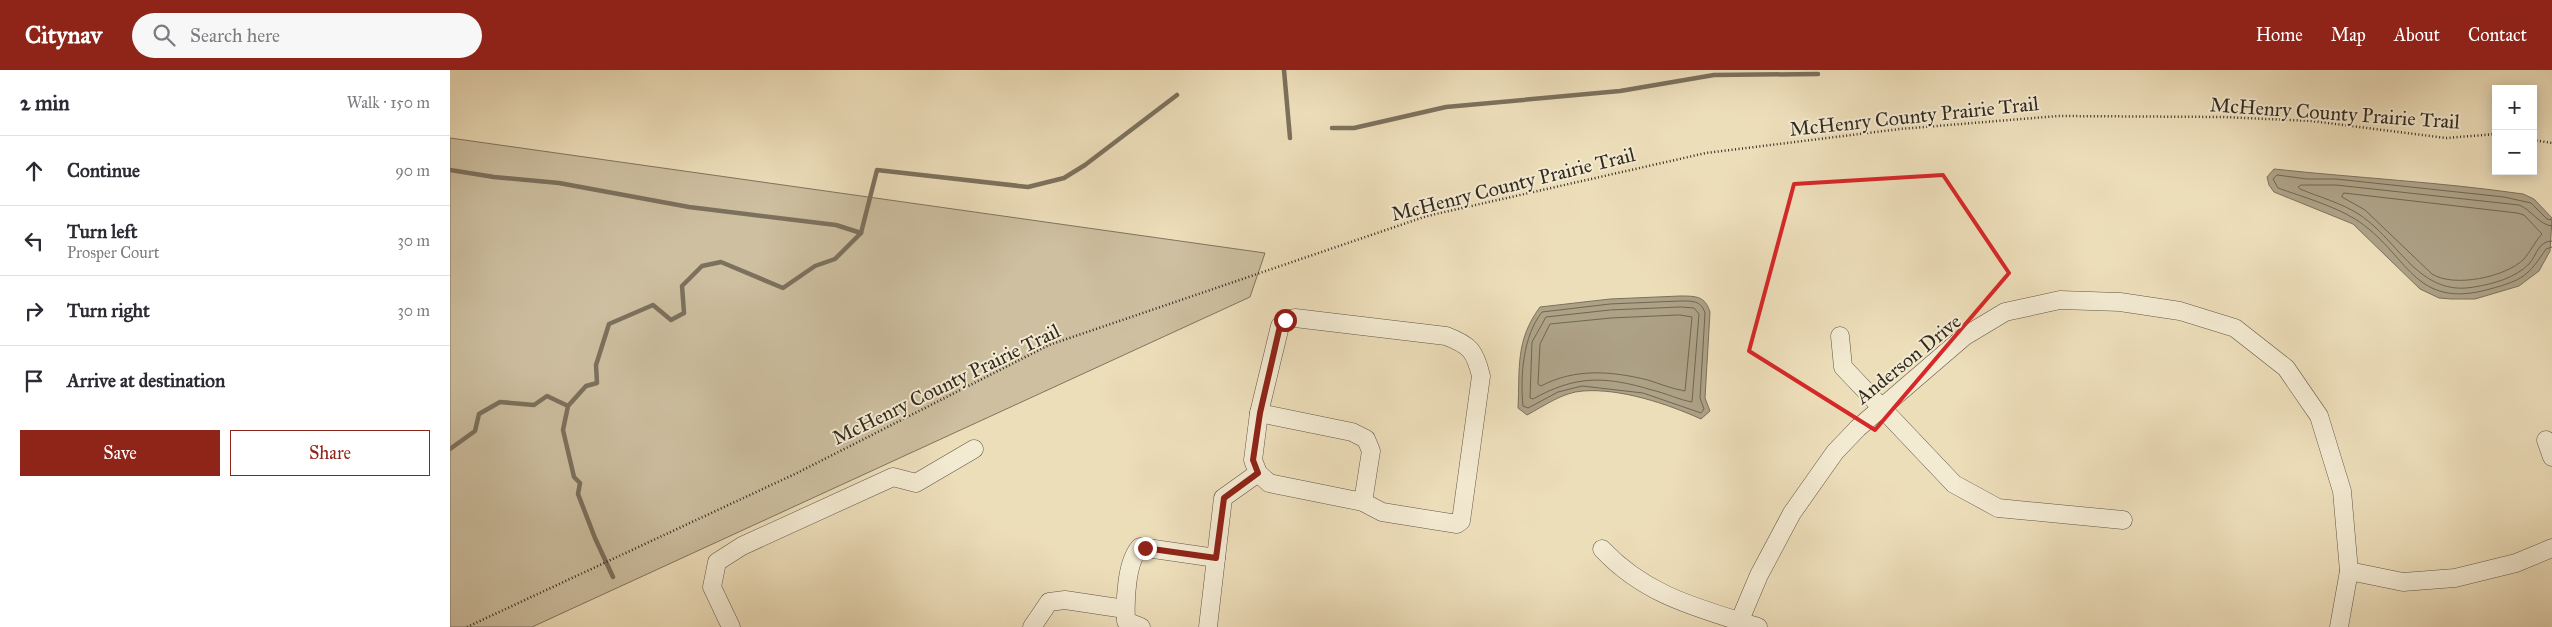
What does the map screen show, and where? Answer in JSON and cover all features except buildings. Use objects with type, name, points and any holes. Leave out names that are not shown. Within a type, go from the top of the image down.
[{"type":"street","name":"Anderson Drive","points":[[1738,624],[1775,542],[1810,484],[1835,452],[1881,408],[1964,336],[2006,312],[2060,300],[2120,302],[2180,311],[2235,328],[2286,368],[2319,416],[2342,491],[2349,571],[2339,627]]},
{"type":"street","points":[[1295,318],[1446,336],[1461,342],[1471,349],[1481,376],[1461,521],[1456,524],[1382,512],[1363,502],[1269,483],[1258,473],[1253,460],[1260,413],[1280,326],[1285,320],[1295,318]]},
{"type":"street","points":[[1840,336],[1844,367],[1954,484],[1998,508],[2123,520]]},
{"type":"street","points":[[1260,413],[1352,432],[1366,439],[1371,451],[1363,502]]},
{"type":"street","points":[[2546,440],[2552,458]]},
{"type":"street","points":[[731,627],[712,587],[717,562],[742,546],[893,477],[916,483],[974,449]]},
{"type":"street","points":[[1208,627],[1224,498],[1258,473]]},
{"type":"street","points":[[1141,627],[1126,621],[1125,600],[1134,553],[1140,547],[1216,558]]},
{"type":"street","points":[[2349,571],[2403,582],[2455,578],[2516,563],[2552,548]]},
{"type":"street","points":[[1602,549],[1619,567],[1639,582],[1678,601],[1738,624],[1758,627]]},
{"type":"street","points":[[1032,627],[1049,602],[1064,600],[1126,609]]},
{"type":"path","name":"McHenry County Prairie Trail","points":[[467,627],[797,474],[1049,345],[1427,216],[1686,157],[1900,129],[2058,116],[2292,120],[2446,138],[2492,134]]},
{"type":"path","points":[[2537,141],[2552,143]]},
{"type":"highlighted area","points":[[1943,175],[2009,273],[1875,430],[1749,351],[1794,184]]},
{"type":"shaded area","points":[[450,138],[1265,253],[1250,297],[532,627],[450,627]]},
{"type":"water","points":[[2274,169],[2461,186],[2523,194],[2534,199],[2552,218],[2550,251],[2539,271],[2519,286],[2475,299],[2439,298],[2420,289],[2353,224],[2274,192],[2269,185],[2267,177]]},
{"type":"water","points":[[1691,296],[1703,300],[1710,312],[1705,398],[1710,411],[1701,419],[1644,398],[1597,391],[1568,394],[1527,415],[1518,408],[1520,355],[1526,332],[1540,307],[1610,299]]},
{"type":"waterway","points":[[1284,70],[1290,138]]},
{"type":"waterway","points":[[1332,128],[1354,128],[1446,107],[1620,91],[1714,75],[1818,74]]},
{"type":"waterway","points":[[450,449],[475,431],[479,414],[500,402],[534,405],[547,396],[568,406],[586,386],[597,383],[596,365],[609,324],[653,305],[671,320],[684,313],[682,286],[702,266],[721,262],[783,288],[815,266],[835,259],[861,233],[877,170],[1028,187],[1064,178],[1085,165],[1177,95]]},
{"type":"waterway","points":[[450,170],[494,177],[559,183],[689,207],[836,225],[861,233]]},
{"type":"waterway","points":[[568,406],[563,430],[574,477],[580,483],[578,494],[613,577]]},
{"type":"route","points":[[1145,548],[1216,558],[1224,498],[1258,473],[1253,460],[1260,413],[1280,326],[1285,320]]}]
